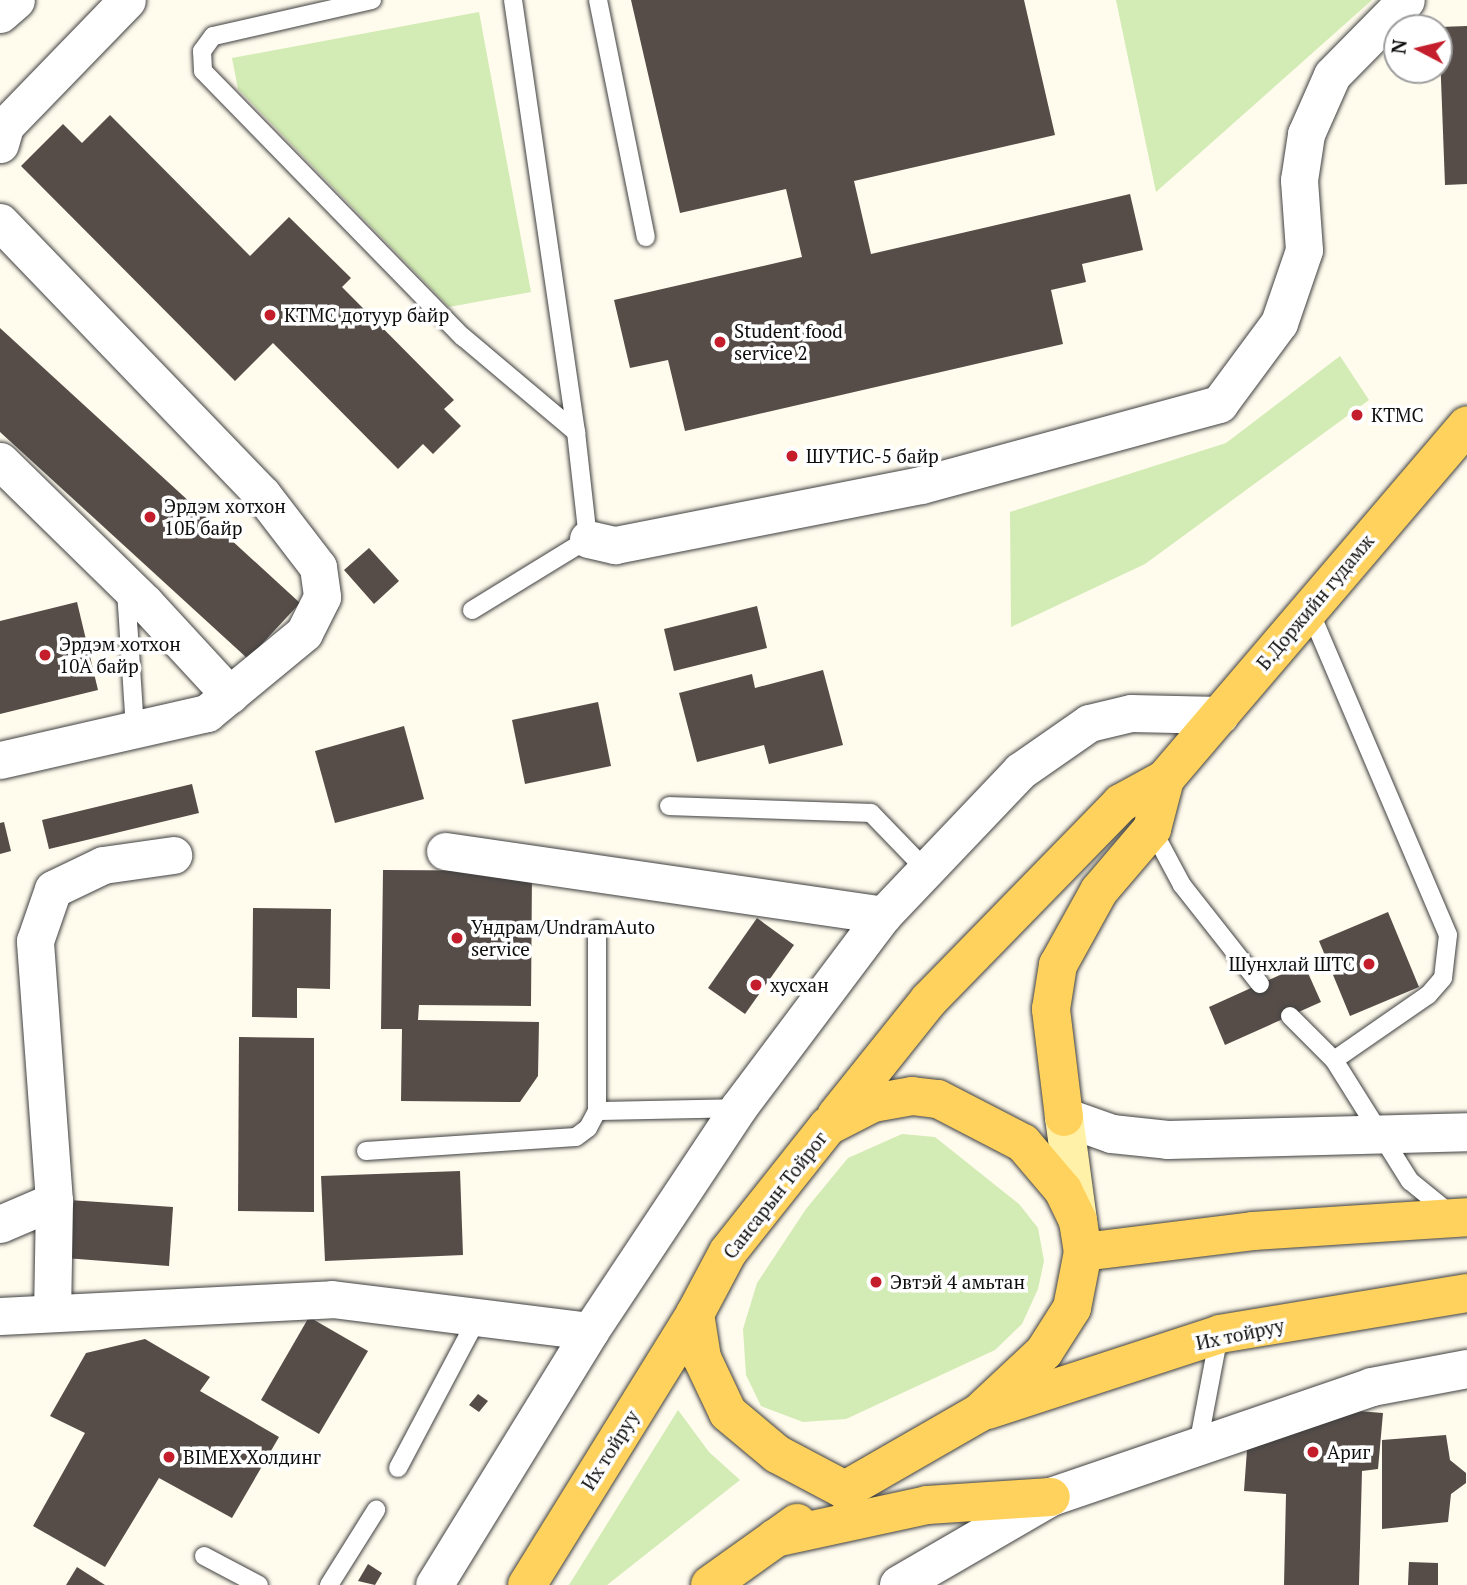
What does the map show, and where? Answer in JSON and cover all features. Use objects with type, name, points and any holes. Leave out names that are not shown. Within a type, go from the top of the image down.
[{"type":"main road","name":"Б.Доржийн гудамж","points":[[1165,779],[1467,426]]},
{"type":"main road","points":[[710,1585],[845,1490],[979,1413],[1057,1334],[1072,1308],[1080,1236],[1051,1009],[1058,965],[1099,891],[1152,829],[1165,779]]},
{"type":"main road","points":[[828,1126],[929,1000],[1121,803],[1165,779]]},
{"type":"main road","name":"Сансарын Тойрог","points":[[695,1314],[728,1252],[828,1126],[873,1103],[912,1096],[937,1099],[1023,1143],[1063,1190],[1080,1236]]},
{"type":"main road","points":[[1080,1236],[1253,1231],[1461,1217]]},
{"type":"main road","name":"Их тойруу","points":[[979,1413],[1220,1334],[1467,1293]]},
{"type":"main road","points":[[695,1314],[702,1358],[728,1413],[777,1454],[845,1490]]},
{"type":"main road","name":"Их тойруу","points":[[527,1585],[695,1314]]},
{"type":"main road","points":[[775,1538],[927,1505],[1051,1497]]},
{"type":"street","points":[[0,14],[16,0]]},
{"type":"street","points":[[0,144],[5,127],[127,0]]},
{"type":"street","points":[[588,539],[614,545],[920,485],[1219,404],[1279,323],[1304,250],[1298,180],[1306,134],[1332,75],[1405,0]]},
{"type":"street","points":[[0,222],[261,494],[318,567],[322,597],[304,633],[208,713],[0,760]]},
{"type":"street","points":[[0,461],[125,583],[230,695]]},
{"type":"street","points":[[435,1585],[590,1331],[738,1108],[883,915],[1020,771],[1089,723],[1131,713],[1220,715]]},
{"type":"street","points":[[445,851],[883,915]]},
{"type":"street","points":[[52,1311],[54,1201],[35,941],[53,888],[103,865],[173,855]]},
{"type":"street","points":[[1064,1117],[1112,1134],[1168,1140],[1467,1132]]},
{"type":"street","points":[[0,1224],[54,1201]]},
{"type":"street","points":[[0,1316],[52,1311],[332,1299],[590,1331]]},
{"type":"street","points":[[899,1585],[1051,1497],[1372,1387],[1467,1369]]},
{"type":"lane","points":[[372,0],[213,36],[202,51],[204,71],[463,337],[576,432]]},
{"type":"lane","points":[[471,610],[588,539],[576,432],[513,0]]},
{"type":"lane","points":[[598,0],[646,237]]},
{"type":"lane","points":[[125,583],[135,729]]},
{"type":"lane","points":[[1309,609],[1448,935],[1443,978],[1428,995],[1334,1060]]},
{"type":"lane","points":[[669,806],[870,813],[926,870]]},
{"type":"lane","points":[[1152,829],[1182,885],[1260,984]]},
{"type":"lane","points":[[366,1151],[576,1138],[588,1128],[597,1111],[597,929]]},
{"type":"lane","points":[[1290,1016],[1334,1060],[1410,1181],[1461,1217]]},
{"type":"lane","points":[[597,1111],[738,1108]]},
{"type":"lane","points":[[398,1468],[478,1317]]},
{"type":"lane","points":[[1198,1445],[1220,1334]]},
{"type":"lane","points":[[329,1585],[376,1510]]},
{"type":"lane","points":[[204,1556],[259,1585]]},
{"type":"green space","points":[[1116,0],[1372,0],[1156,192]]},
{"type":"green space","points":[[479,12],[531,292],[449,307],[238,89],[232,58]]},
{"type":"green space","points":[[1340,356],[1369,400],[1145,564],[1011,627],[1010,512],[1226,443]]},
{"type":"green space","points":[[902,1134],[935,1137],[1019,1204],[1038,1228],[1044,1261],[1038,1289],[1022,1324],[995,1350],[846,1419],[803,1422],[761,1406],[746,1375],[743,1329],[757,1283],[806,1209],[848,1158]]},
{"type":"green space","points":[[678,1410],[709,1452],[740,1480],[607,1585],[569,1585]]},
{"type":"building","points":[[631,0],[1024,0],[1055,135],[854,181],[871,254],[1130,194],[1143,250],[1082,264],[1086,282],[1051,290],[1063,344],[685,431],[668,360],[630,368],[614,300],[802,257],[786,189],[680,213]]},
{"type":"building","points":[[1453,26],[1467,26],[1467,184],[1445,185],[1441,84],[1453,84]]},
{"type":"building","name":"KTMC дотуур байр","points":[[110,115],[250,256],[289,217],[351,278],[342,287],[454,400],[444,409],[461,426],[433,454],[423,444],[398,469],[273,343],[235,381],[21,166],[63,124],[82,143]]},
{"type":"building","name":"Эрдэм хотхон 10Б байр","points":[[0,328],[300,603],[248,659],[0,432]]},
{"type":"building","points":[[369,548],[399,581],[374,604],[344,570]]},
{"type":"building","name":"Эрдэм хотхон 10А байр","points":[[77,602],[98,690],[0,714],[0,621]]},
{"type":"building","points":[[757,606],[767,648],[674,671],[664,629]]},
{"type":"building","points":[[823,670],[843,745],[769,764],[764,745],[697,762],[679,693],[752,674],[755,688]]},
{"type":"building","points":[[598,702],[611,766],[525,784],[512,720]]},
{"type":"building","points":[[404,726],[424,799],[335,823],[315,751]]},
{"type":"building","points":[[192,784],[199,813],[49,849],[42,820]]},
{"type":"building","points":[[4,822],[11,851],[0,854],[0,823]]},
{"type":"building","name":"Ундрам/UndramAuto service","points":[[383,870],[532,871],[531,1006],[419,1005],[418,1020],[539,1022],[538,1076],[520,1102],[401,1101],[402,1029],[381,1029]]},
{"type":"building","points":[[253,908],[331,909],[330,989],[297,988],[297,1018],[252,1017]]},
{"type":"building","name":"Шунхлай ШТС","points":[[1388,912],[1419,987],[1350,1016],[1319,941]]},
{"type":"building","points":[[757,918],[794,945],[745,1014],[708,988]]},
{"type":"building","points":[[1304,964],[1321,1002],[1225,1045],[1209,1007]]},
{"type":"building","points":[[239,1037],[314,1038],[314,1212],[238,1211]]},
{"type":"building","points":[[460,1171],[463,1255],[325,1261],[321,1176]]},
{"type":"building","points":[[69,1200],[173,1207],[169,1266],[65,1258]]},
{"type":"building","points":[[309,1317],[368,1351],[319,1434],[261,1400]]},
{"type":"building","name":"BIMEX Холдинг","points":[[145,1339],[210,1377],[200,1391],[279,1437],[232,1518],[159,1478],[105,1567],[33,1526],[85,1433],[50,1416],[86,1353]]},
{"type":"building","points":[[478,1394],[488,1401],[479,1412],[469,1405]]},
{"type":"building","points":[[1345,1410],[1383,1413],[1378,1469],[1362,1471],[1359,1585],[1284,1585],[1286,1494],[1244,1491],[1248,1436]]},
{"type":"building","points":[[1446,1435],[1450,1460],[1466,1473],[1466,1483],[1451,1494],[1448,1522],[1382,1529],[1382,1440]]},
{"type":"building","points":[[1409,1562],[1438,1563],[1438,1585],[1408,1585]]},
{"type":"building","points":[[368,1564],[382,1573],[375,1585],[358,1581]]},
{"type":"building","points":[[77,1567],[105,1585],[66,1585]]},
{"type":"place","name":"KTMC дотуур байр","points":[[270,315]]},
{"type":"place","name":"Student food service 2","points":[[720,342]]},
{"type":"place","name":"КТМС","points":[[1357,415]]},
{"type":"place","name":"ШУТИС-5 байр","points":[[792,456]]},
{"type":"place","name":"Эрдэм хотхон 10Б байр","points":[[150,517]]},
{"type":"place","name":"Эрдэм хотхон 10А байр","points":[[45,655]]},
{"type":"place","name":"Ундрам/UndramAuto service","points":[[457,938]]},
{"type":"place","name":"Шунхлай ШТС","points":[[1369,964]]},
{"type":"place","name":"хусхан","points":[[756,985]]},
{"type":"place","name":"Эвтэй 4 амьтан","points":[[876,1282]]},
{"type":"place","name":"Ариг","points":[[1313,1452]]},
{"type":"place","name":"BIMEX Холдинг","points":[[169,1457]]}]
